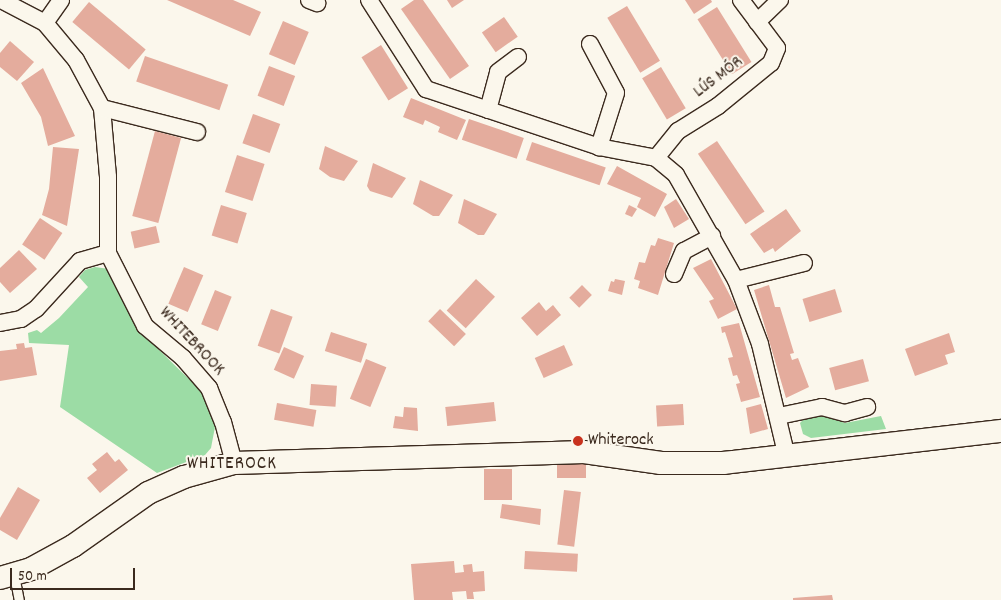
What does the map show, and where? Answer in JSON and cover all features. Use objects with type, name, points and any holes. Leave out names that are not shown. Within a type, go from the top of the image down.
[{"type":"street","name":"WHITEBROOK","points":[[1,0],[45,23],[76,60],[102,108],[108,177],[108,253],[145,326],[183,358],[209,388],[223,422],[234,463]]},
{"type":"street","points":[[45,23],[61,0]]},
{"type":"street","points":[[369,0],[426,89],[599,147],[656,158],[676,175],[736,280],[760,344],[779,416],[787,457]]},
{"type":"street","name":"LÚS MÓR","points":[[656,158],[678,131],[718,106],[771,63],[777,48],[741,0]]},
{"type":"street","points":[[757,22],[780,0]]},
{"type":"street","points":[[590,44],[616,93],[599,147]]},
{"type":"street","points":[[488,110],[498,72],[518,57]]},
{"type":"street","points":[[102,108],[197,132]]},
{"type":"street","points":[[674,274],[684,251],[712,236]]},
{"type":"street","points":[[0,323],[21,319],[36,309],[80,261],[108,253]]},
{"type":"street","points":[[736,280],[804,263]]},
{"type":"street","points":[[779,416],[822,408],[845,413],[867,407]]},
{"type":"street","points":[[7,576],[31,569],[73,546],[148,492],[184,477],[234,463],[584,452],[661,462],[723,463],[787,457],[1001,430]]},
{"type":"lane","points":[[7,576],[19,600]]},
{"type":"green space","points":[[95,267],[109,269],[131,318],[145,336],[205,395],[215,427],[211,448],[205,455],[157,473],[60,407],[69,345],[29,343],[28,333],[37,330],[41,333],[59,318],[88,287],[79,277],[85,270]]},
{"type":"green space","points":[[824,416],[845,423],[881,416],[886,429],[811,438],[803,434],[800,423],[804,419]]},
{"type":"building","points":[[167,0],[233,0],[261,12],[250,36]]},
{"type":"building","points":[[414,0],[423,0],[469,66],[450,79],[401,9]]},
{"type":"building","points":[[447,0],[464,0],[452,8]]},
{"type":"building","points":[[685,0],[711,0],[712,2],[694,14]]},
{"type":"building","points":[[89,2],[146,50],[129,69],[72,22]]},
{"type":"building","points":[[627,6],[660,61],[640,73],[607,18]]},
{"type":"building","points":[[717,7],[751,62],[732,74],[697,19]]},
{"type":"building","points":[[504,17],[518,37],[496,52],[482,32]]},
{"type":"building","points":[[283,21],[309,32],[295,65],[269,54]]},
{"type":"building","points":[[10,41],[34,62],[17,81],[0,67],[0,53]]},
{"type":"building","points":[[381,45],[408,88],[389,100],[361,57]]},
{"type":"building","points":[[145,56],[228,85],[219,110],[136,82]]},
{"type":"building","points":[[269,66],[295,76],[284,106],[258,96]]},
{"type":"building","points":[[661,67],[686,108],[667,119],[642,78]]},
{"type":"building","points":[[43,68],[75,136],[48,146],[41,117],[21,83]]},
{"type":"building","points":[[411,98],[466,120],[457,140],[438,132],[440,127],[425,120],[423,125],[403,117]]},
{"type":"building","points":[[253,114],[280,124],[270,153],[242,143]]},
{"type":"building","points":[[469,119],[524,138],[517,159],[462,140]]},
{"type":"building","points":[[155,131],[181,138],[158,223],[132,216]]},
{"type":"building","points":[[717,141],[765,211],[745,224],[698,154]]},
{"type":"building","points":[[532,142],[606,167],[600,185],[526,160]]},
{"type":"building","points":[[325,146],[358,161],[344,181],[330,177],[319,169]]},
{"type":"building","points":[[53,147],[79,149],[67,226],[42,215],[49,189]]},
{"type":"building","points":[[237,155],[265,164],[253,201],[225,192]]},
{"type":"building","points":[[373,163],[406,178],[392,198],[370,191],[367,186]]},
{"type":"building","points":[[617,166],[667,194],[655,217],[637,207],[641,198],[607,184]]},
{"type":"building","points":[[420,180],[453,195],[439,216],[433,216],[413,204]]},
{"type":"building","points":[[464,199],[497,214],[484,235],[478,235],[458,223]]},
{"type":"building","points":[[676,199],[689,219],[674,228],[664,207]]},
{"type":"building","points":[[221,205],[247,213],[237,243],[212,236]]},
{"type":"building","points":[[629,205],[637,209],[632,217],[625,214]]},
{"type":"building","points":[[786,209],[801,231],[775,252],[773,248],[764,253],[750,234]]},
{"type":"building","points":[[40,218],[62,233],[44,260],[22,245]]},
{"type":"building","points":[[156,226],[160,243],[134,248],[131,232]]},
{"type":"building","points":[[658,238],[674,243],[658,295],[638,288],[640,281],[634,279],[639,262],[645,263],[651,245],[655,246]]},
{"type":"building","points":[[19,250],[37,269],[10,293],[0,282],[0,268]]},
{"type":"building","points":[[711,259],[737,309],[718,319],[709,301],[714,299],[693,268]]},
{"type":"building","points":[[184,267],[203,275],[188,312],[168,304]]},
{"type":"building","points":[[476,279],[495,297],[466,328],[447,310]]},
{"type":"building","points":[[615,279],[625,281],[622,295],[608,291],[611,281],[614,282]]},
{"type":"building","points":[[582,285],[592,295],[579,308],[569,298]]},
{"type":"building","points":[[769,285],[775,307],[780,307],[794,353],[790,354],[792,360],[798,358],[809,387],[786,398],[754,290]]},
{"type":"building","points":[[835,289],[842,312],[810,322],[802,299]]},
{"type":"building","points":[[215,290],[232,297],[218,331],[201,324]]},
{"type":"building","points":[[539,302],[546,311],[553,305],[561,315],[537,336],[521,318]]},
{"type":"building","points":[[271,309],[293,317],[279,354],[258,346]]},
{"type":"building","points":[[440,309],[466,334],[454,346],[428,321]]},
{"type":"building","points":[[739,323],[760,397],[741,402],[736,384],[740,383],[737,375],[733,376],[728,358],[733,357],[725,332],[722,333],[721,327]]},
{"type":"building","points":[[331,332],[367,344],[361,363],[325,351]]},
{"type":"building","points":[[949,333],[955,352],[945,355],[948,364],[915,376],[905,349]]},
{"type":"building","points":[[24,343],[25,348],[32,347],[37,375],[0,381],[0,351],[17,349],[16,344]]},
{"type":"building","points":[[564,345],[573,365],[544,378],[535,358]]},
{"type":"building","points":[[284,347],[304,356],[294,379],[274,370]]},
{"type":"building","points":[[366,359],[386,367],[370,407],[350,399]]},
{"type":"building","points":[[863,359],[869,381],[835,390],[829,368]]},
{"type":"building","points":[[311,384],[337,386],[335,407],[310,405]]},
{"type":"building","points":[[494,402],[496,421],[447,426],[445,407]]},
{"type":"building","points":[[277,403],[316,410],[313,427],[274,420]]},
{"type":"building","points":[[683,404],[684,425],[657,426],[656,405]]},
{"type":"building","points":[[761,404],[768,429],[750,434],[746,408]]},
{"type":"building","points":[[404,407],[417,408],[418,431],[393,428],[395,416],[403,417]]},
{"type":"building","points":[[107,452],[115,462],[119,459],[128,470],[100,493],[87,478],[97,470],[92,464]]},
{"type":"building","points":[[557,463],[586,463],[586,478],[557,478]]},
{"type":"building","points":[[484,469],[512,469],[512,500],[484,500]]},
{"type":"building","points":[[18,487],[40,500],[17,540],[0,530],[0,518]]},
{"type":"building","points":[[564,490],[581,492],[574,547],[557,545]]},
{"type":"building","points":[[502,504],[541,509],[540,525],[500,518]]},
{"type":"building","points":[[525,551],[578,554],[577,572],[524,569]]},
{"type":"building","points":[[454,561],[455,573],[464,572],[463,565],[472,564],[473,572],[484,571],[485,591],[473,592],[474,599],[467,599],[466,591],[452,592],[453,600],[414,600],[411,564]]},
{"type":"building","points":[[832,595],[833,600],[793,600],[793,598]]},
{"type":"place","name":"Whiterock","points":[[578,441]]},
{"type":"district","name":"WHITEROCK","points":[[232,465]]}]
